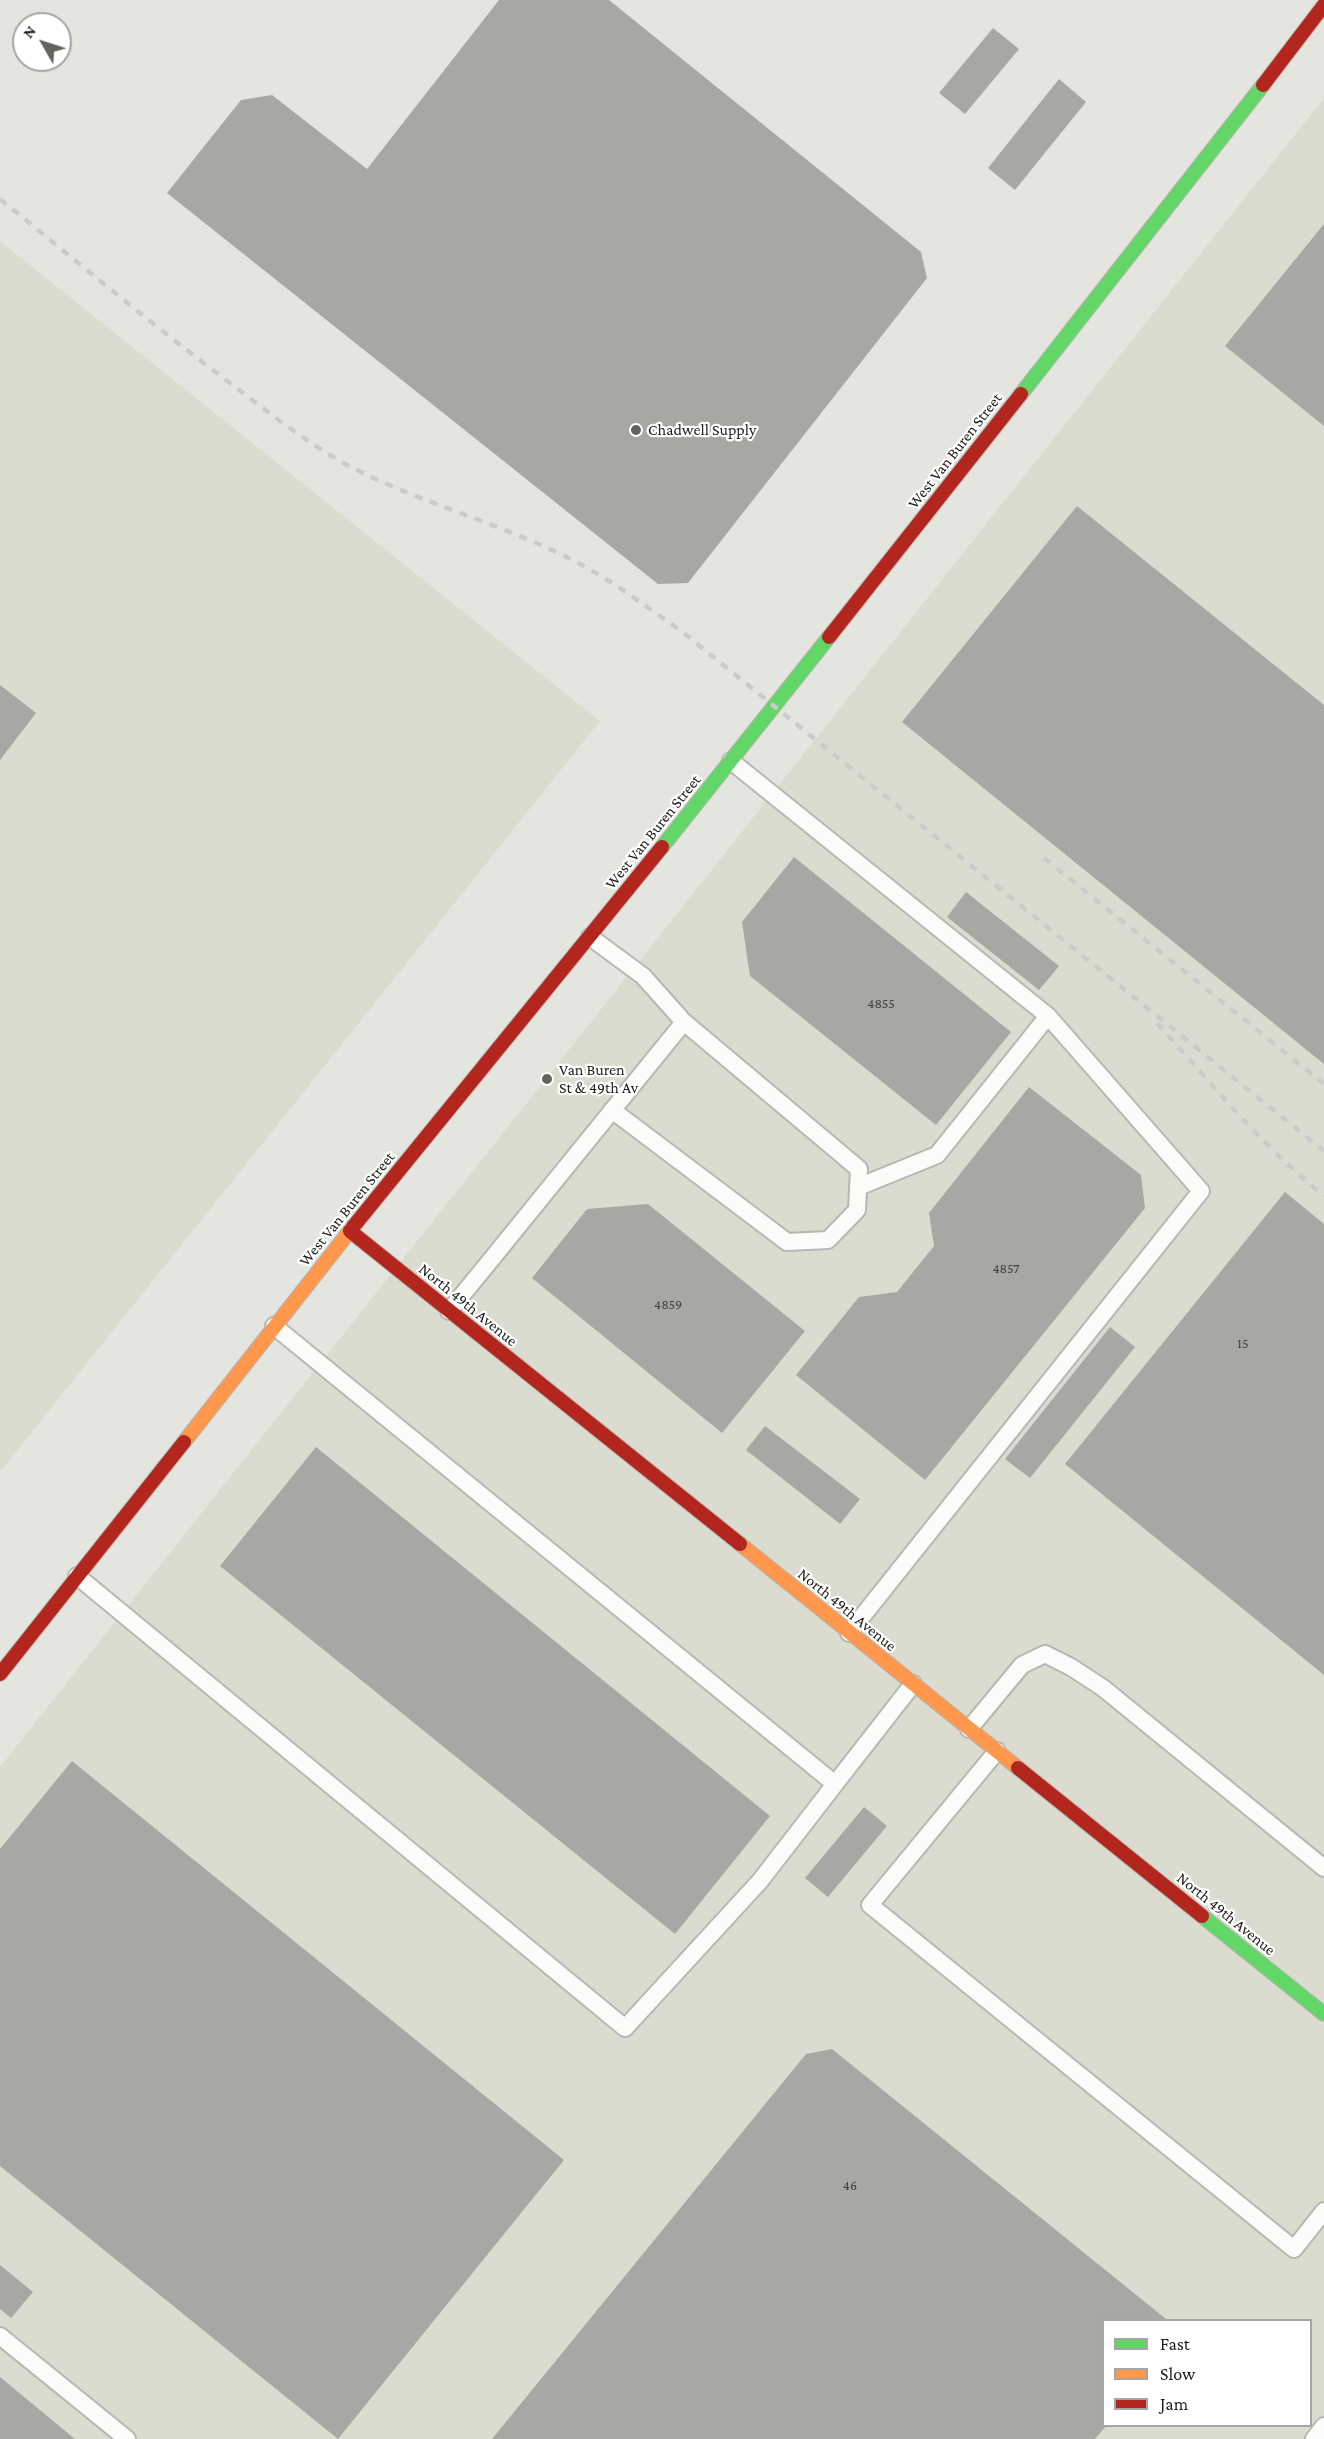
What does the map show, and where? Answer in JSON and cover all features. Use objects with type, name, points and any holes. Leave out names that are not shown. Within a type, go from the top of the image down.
[{"type":"main road","name":"West Van Buren Street","points":[[0,1674],[350,1231],[731,761],[1209,156],[1324,5]]},
{"type":"main road","name":"North 49th Avenue","points":[[350,1231],[1324,2014]]},
{"type":"lane","points":[[731,761],[1048,1016],[1201,1191],[849,1633]]},
{"type":"lane","points":[[590,937],[643,976],[684,1022],[859,1169],[856,1210],[828,1240],[787,1242],[612,1110]]},
{"type":"lane","points":[[858,1187],[937,1155],[1048,1016]]},
{"type":"lane","points":[[448,1311],[684,1022]]},
{"type":"lane","points":[[274,1326],[835,1784]]},
{"type":"lane","points":[[77,1576],[626,2028],[760,1881],[913,1684]]},
{"type":"lane","points":[[969,1729],[1022,1665],[1045,1654],[1071,1667],[1103,1688],[1324,1868]]},
{"type":"lane","points":[[997,1751],[870,1905],[1294,2248],[1324,2211]]},
{"type":"lane","points":[[0,2336],[127,2439]]},
{"type":"lane","points":[[1314,2439],[1324,2427]]},
{"type":"shaded area","points":[[1324,98],[1324,2439],[0,2439],[0,1767]]},
{"type":"shaded area","points":[[0,241],[600,721],[0,1472]]},
{"type":"building","name":"Chadwell Supply","points":[[499,0],[609,0],[921,252],[927,278],[688,583],[658,584],[167,193],[241,100],[272,95],[367,169]]},
{"type":"building","points":[[993,28],[1019,49],[965,114],[939,93]]},
{"type":"building","points":[[1059,79],[1086,102],[1015,190],[988,168]]},
{"type":"building","points":[[1324,224],[1324,426],[1225,346]]},
{"type":"building","points":[[1077,506],[1324,705],[1324,1064],[902,722]]},
{"type":"building","points":[[0,685],[36,713],[0,760]]},
{"type":"building","points":[[794,857],[1011,1032],[936,1125],[750,976],[742,922]]},
{"type":"building","points":[[966,892],[1059,966],[1039,990],[947,917]]},
{"type":"building","points":[[1029,1087],[1141,1175],[1145,1208],[925,1480],[796,1375],[859,1297],[897,1292],[934,1246],[929,1213]]},
{"type":"building","points":[[1285,1192],[1324,1224],[1324,1675],[1065,1464]]},
{"type":"building","points":[[648,1204],[805,1331],[722,1433],[532,1278],[587,1209]]},
{"type":"building","points":[[1110,1327],[1135,1347],[1030,1478],[1005,1459]]},
{"type":"building","points":[[765,1426],[860,1499],[840,1524],[746,1450]]},
{"type":"building","points":[[316,1447],[770,1816],[675,1934],[220,1566]]},
{"type":"building","points":[[72,1761],[564,2160],[338,2439],[0,2166],[0,1849]]},
{"type":"building","points":[[864,1807],[887,1826],[828,1897],[805,1878]]},
{"type":"building","points":[[832,2049],[1166,2319],[1102,2319],[1102,2427],[1105,2427],[1095,2439],[492,2439],[806,2054]]},
{"type":"building","points":[[0,2265],[33,2292],[11,2318],[0,2309]]},
{"type":"building","points":[[0,2377],[75,2439],[0,2439]]},
{"type":"railway","points":[[0,199],[169,336],[317,447],[378,480],[525,538],[582,565],[620,588],[680,630],[1324,1151]]},
{"type":"railway","points":[[1044,858],[1324,1084]]},
{"type":"railway","points":[[1157,1023],[1258,1135],[1324,1196]]},
{"type":"traffic: fast","points":[[1021,394],[1263,85]]},
{"type":"traffic: fast","points":[[662,847],[829,637]]},
{"type":"traffic: fast","points":[[1202,1916],[1324,2014]]},
{"type":"traffic: slow","points":[[184,1442],[353,1227]]},
{"type":"traffic: slow","points":[[740,1544],[1018,1768]]},
{"type":"traffic: jam","points":[[1263,85],[1324,5]]},
{"type":"traffic: jam","points":[[829,637],[1021,394]]},
{"type":"traffic: jam","points":[[353,1227],[662,847]]},
{"type":"traffic: jam","points":[[350,1231],[740,1544]]},
{"type":"traffic: jam","points":[[0,1674],[184,1442]]},
{"type":"traffic: jam","points":[[1018,1768],[1202,1916]]},
{"type":"place","name":"Chadwell Supply","points":[[636,430]]},
{"type":"place","name":"Van Buren St & 49th Av","points":[[547,1079]]}]
